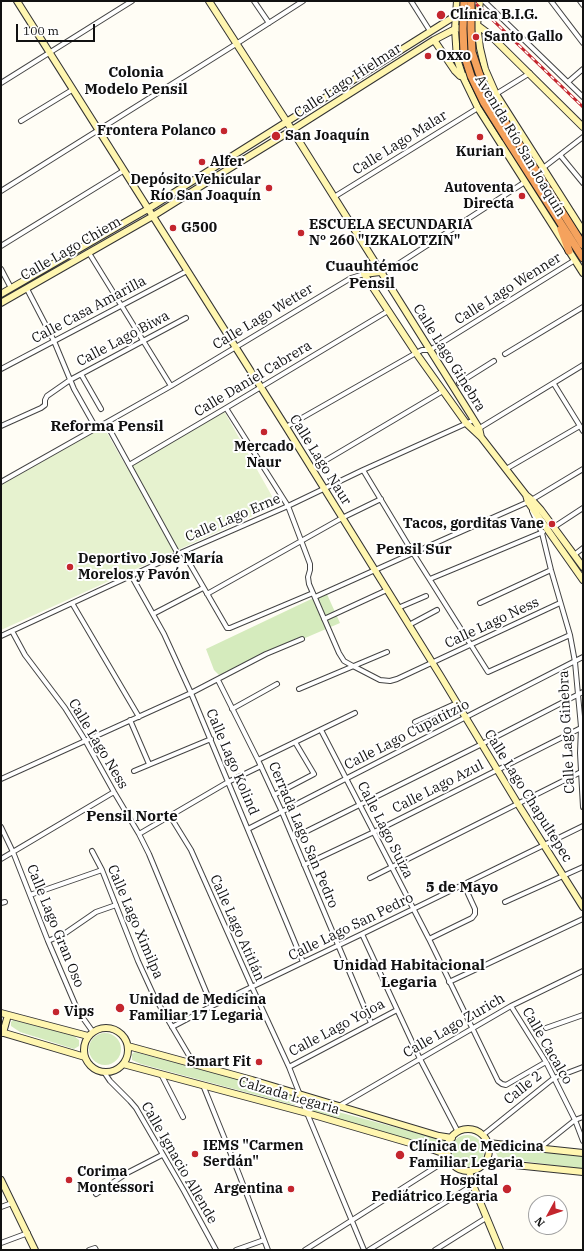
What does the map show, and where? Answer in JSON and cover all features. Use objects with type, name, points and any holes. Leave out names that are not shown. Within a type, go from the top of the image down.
[{"type":"highway","name":"Avenida Río San Joaquín","points":[[464,1],[464,54],[471,76],[484,103],[510,136],[583,245]]},
{"type":"highway","name":"Avenida Río San Joaquín","points":[[471,1],[472,52],[490,99],[557,218],[583,258]]},
{"type":"highway","points":[[565,217],[583,235]]},
{"type":"highway","points":[[557,218],[569,251]]},
{"type":"street","name":"Calle Lago Naur","points":[[17,1],[123,171],[153,216],[186,271],[286,427],[323,489],[466,717]]},
{"type":"street","points":[[1,83],[50,54],[132,1]]},
{"type":"street","name":"Calle Lago Ginebra","points":[[209,1],[287,122],[474,420],[476,430]]},
{"type":"street","points":[[254,1],[269,23]]},
{"type":"street","points":[[1,191],[303,1]]},
{"type":"street","points":[[411,1],[430,31]]},
{"type":"street","name":"Avenida Río San Joaquín","points":[[457,1],[455,16],[457,59],[463,78],[478,108],[583,273]]},
{"type":"street","name":"Avenida Río San Joaquín","points":[[480,1],[477,25],[480,48],[485,69],[496,94],[583,231]]},
{"type":"street","points":[[484,1],[583,97]]},
{"type":"street","points":[[551,1],[583,43]]},
{"type":"street","points":[[580,1],[583,5]]},
{"type":"street","name":"Calle Lago Hielmar","points":[[148,209],[455,16]]},
{"type":"street","points":[[477,25],[489,34],[530,73],[583,127]]},
{"type":"street","name":"Calle Lago Hielmar","points":[[153,216],[434,40],[455,29],[477,25]]},
{"type":"street","points":[[434,40],[455,71],[463,78],[485,69]]},
{"type":"street","points":[[568,82],[583,69]]},
{"type":"street","points":[[496,94],[530,73]]},
{"type":"street","points":[[21,121],[72,90]]},
{"type":"street","name":"Calle Lago Malar","points":[[334,197],[478,108]]},
{"type":"street","points":[[543,168],[583,137]]},
{"type":"street","points":[[560,155],[583,183]]},
{"type":"street","points":[[1,246],[123,171]]},
{"type":"street","name":"Calle Lago Wetter","points":[[1,482],[171,386],[351,278],[392,268],[525,182]]},
{"type":"street","name":"Calle Lago Chiem","points":[[1,294],[148,209]]},
{"type":"street","name":"Calle Lago Chiem","points":[[1,303],[153,216]]},
{"type":"street","points":[[90,253],[171,386]]},
{"type":"street","name":"Calle Lago Wenner","points":[[286,427],[416,353],[422,350],[430,350],[575,260]]},
{"type":"street","points":[[1,269],[11,288]]},
{"type":"street","name":"Calle Casa Amarilla","points":[[1,369],[186,271]]},
{"type":"street","name":"Calle Lago Ginebra","points":[[364,274],[416,353],[466,423],[476,430],[530,501]]},
{"type":"street","points":[[27,289],[54,341],[70,380],[96,428]]},
{"type":"street","points":[[505,354],[583,307]]},
{"type":"street","name":"Calle Daniel Cabrera","points":[[128,465],[388,311]]},
{"type":"street","name":"Calle Lago Biwa","points":[[1,426],[41,408],[45,405],[47,396],[70,380],[142,340],[186,318]]},
{"type":"street","points":[[459,383],[494,361]]},
{"type":"street","points":[[476,430],[583,365]]},
{"type":"street","points":[[81,374],[101,408]]},
{"type":"street","points":[[554,384],[583,431]]},
{"type":"street","points":[[311,469],[443,391]]},
{"type":"street","name":"Calle Lago Ness","points":[[226,408],[288,506],[310,566],[308,580],[314,595],[341,658],[353,666],[385,682],[396,680],[560,604]]},
{"type":"street","name":"Calle Lago Erne","points":[[1,636],[131,575],[288,506],[363,470],[474,420]]},
{"type":"street","points":[[106,423],[128,465],[180,553],[227,628],[375,570],[530,501],[583,469]]},
{"type":"street","points":[[506,469],[580,426]]},
{"type":"street","points":[[363,470],[488,672],[570,635]]},
{"type":"street","points":[[207,594],[342,518],[381,499]]},
{"type":"street","points":[[530,501],[554,527],[583,567]]},
{"type":"street","points":[[530,501],[544,531],[583,580]]},
{"type":"street","points":[[554,527],[583,508]]},
{"type":"street","points":[[430,579],[544,531]]},
{"type":"street","name":"Calle Lago Ginebra","points":[[544,531],[551,570],[570,635],[581,694],[582,727],[580,753],[583,807]]},
{"type":"street","points":[[574,555],[583,548]]},
{"type":"street","points":[[480,602],[551,570]]},
{"type":"street","name":"Calle Lago Kolind","points":[[131,575],[164,634],[191,693],[303,962]]},
{"type":"street","points":[[153,614],[203,588]]},
{"type":"street","points":[[324,619],[387,590]]},
{"type":"street","points":[[398,608],[426,596]]},
{"type":"street","points":[[72,603],[139,717]]},
{"type":"street","points":[[408,625],[437,610]]},
{"type":"street","name":"Calle Lago Ness","points":[[12,631],[25,654],[65,708],[139,834],[149,854],[212,1006]]},
{"type":"street","points":[[1,779],[191,693],[266,654],[302,639]]},
{"type":"street","points":[[300,689],[387,652]]},
{"type":"street","name":"Calle Lago Cupatitzio","points":[[248,829],[576,662],[583,657]]},
{"type":"street","name":"Cerrada Lago San Pedro","points":[[218,680],[261,766],[294,838],[371,1023]]},
{"type":"street","points":[[232,709],[277,684]]},
{"type":"street","points":[[294,838],[581,694]]},
{"type":"street","points":[[415,722],[457,703]]},
{"type":"street","points":[[258,760],[355,713]]},
{"type":"street","name":"Calle Lago Chapultepec","points":[[466,717],[518,804],[583,907]]},
{"type":"street","points":[[130,720],[149,764]]},
{"type":"street","name":"Calle Lago Azul","points":[[304,865],[374,832],[582,727]]},
{"type":"street","name":"Calle Lago Suiza","points":[[321,730],[392,867],[412,909],[429,939],[498,1081],[506,1085],[546,1062]]},
{"type":"street","points":[[134,771],[211,739]]},
{"type":"street","points":[[274,795],[314,774],[295,742]]},
{"type":"street","points":[[139,834],[228,782],[261,766]]},
{"type":"street","points":[[370,878],[582,772]]},
{"type":"street","points":[[1,859],[114,792]]},
{"type":"street","name":"Calle Lago Atitlán","points":[[170,816],[191,850],[288,1067],[364,1250]]},
{"type":"street","name":"Calle Lago San Pedro","points":[[172,1027],[212,1006],[583,826]]},
{"type":"street","name":"Calle Lago Gran Oso","points":[[1,827],[13,852],[48,941],[78,1011],[91,1034]]},
{"type":"street","name":"Calle Lago Ximilpa","points":[[92,850],[102,870],[138,962],[154,996],[194,1064]]},
{"type":"street","points":[[505,902],[583,867]]},
{"type":"street","points":[[30,895],[102,870]]},
{"type":"street","points":[[429,939],[472,918],[475,914],[475,909],[464,885]]},
{"type":"street","points":[[48,941],[64,934],[96,912],[116,905]]},
{"type":"street","points":[[449,982],[583,919]]},
{"type":"street","points":[[362,934],[420,1059],[458,1132]]},
{"type":"street","name":"Calle Lago Zurich","points":[[339,1106],[511,1006],[583,971]]},
{"type":"street","name":"Calle Cacalco","points":[[511,1006],[546,1062],[575,1120],[583,1140]]},
{"type":"street","name":"Calle Lago Yojoa","points":[[288,1067],[397,1010]]},
{"type":"street","points":[[1,1013],[91,1034]]},
{"type":"street","points":[[8,1015],[2,1032],[85,1057]]},
{"type":"street","points":[[546,1028],[583,1015]]},
{"type":"street","points":[[105,1028],[111,1028],[122,1035],[128,1046],[127,1056],[123,1064],[118,1069],[111,1071],[104,1072],[92,1067],[85,1057],[84,1048],[86,1040],[91,1034],[105,1028]]},
{"type":"street","name":"Calzada Legaria","points":[[128,1046],[299,1093],[438,1136],[452,1138]]},
{"type":"street","name":"Calzada Legaria","points":[[123,1064],[307,1113],[434,1150],[449,1158]]},
{"type":"street","name":"Calle 2","points":[[483,1136],[554,1078],[583,1067]]},
{"type":"street","name":"Calle Ignacio Allende","points":[[104,1072],[110,1081],[136,1108],[162,1155],[184,1190],[216,1250]]},
{"type":"street","points":[[161,1073],[183,1117]]},
{"type":"street","points":[[202,1085],[268,1250]]},
{"type":"street","points":[[539,1149],[575,1120],[583,1117]]},
{"type":"street","points":[[465,1130],[478,1132],[488,1143],[489,1153],[486,1162],[471,1173],[458,1168],[449,1158],[448,1146],[452,1138],[458,1132],[465,1130]]},
{"type":"street","points":[[488,1143],[583,1153]]},
{"type":"street","points":[[96,1194],[127,1173],[162,1155]]},
{"type":"street","points":[[305,1250],[449,1158]]},
{"type":"street","points":[[486,1162],[583,1172]]},
{"type":"street","points":[[471,1173],[473,1185],[500,1250]]},
{"type":"street","points":[[1,1180],[35,1250]]},
{"type":"street","points":[[369,1250],[473,1185]]},
{"type":"street","points":[[1,1207],[12,1203]]},
{"type":"street","points":[[435,1250],[486,1218]]},
{"type":"street","points":[[1,1243],[28,1233]]},
{"type":"street","points":[[236,1250],[264,1240]]},
{"type":"street","points":[[89,1250],[96,1249]]},
{"type":"green space","name":"Deportivo José María Morelos y Pavón","points":[[224,411],[277,505],[1,630],[1,483],[103,426],[127,468]]},
{"type":"green space","points":[[326,592],[340,623],[219,675],[214,670],[206,649]]},
{"type":"green space","points":[[13,1020],[74,1036],[79,1040],[79,1046],[74,1049],[20,1032],[11,1026],[11,1022]]},
{"type":"green space","points":[[105,1033],[114,1036],[118,1040],[121,1049],[118,1058],[114,1062],[105,1065],[96,1062],[92,1058],[89,1049],[92,1040],[96,1036]]},
{"type":"green space","points":[[135,1052],[296,1096],[299,1101],[295,1105],[290,1104],[141,1064],[132,1060],[132,1054]]},
{"type":"green space","points":[[310,1105],[443,1140],[448,1140],[445,1152],[440,1149],[313,1113],[309,1109]]},
{"type":"green space","points":[[464,1135],[470,1135],[474,1136],[481,1142],[484,1152],[483,1159],[477,1166],[470,1169],[464,1169],[460,1168],[453,1162],[450,1155],[450,1149],[451,1145],[457,1138]]},
{"type":"green space","points":[[501,1144],[583,1156],[583,1169],[500,1158],[495,1151]]},
{"type":"railway","points":[[473,1],[583,107]]},
{"type":"place","name":"Clínica B.I.G.","points":[[441,15]]},
{"type":"place","name":"Santo Gallo","points":[[476,37]]},
{"type":"place","name":"Oxxo","points":[[428,56]]},
{"type":"place","name":"Frontera Polanco","points":[[224,131]]},
{"type":"place","name":"San Joaquín","points":[[276,136]]},
{"type":"place","name":"Kurian","points":[[480,137]]},
{"type":"place","name":"Alfer","points":[[202,162]]},
{"type":"place","name":"Depósito Vehicular Río San Joaquín","points":[[269,188]]},
{"type":"place","name":"Autoventa Directa","points":[[522,196]]},
{"type":"place","name":"G500","points":[[173,228]]},
{"type":"place","name":"ESCUELA SECUNDARIA Nº 260 \"IZKALOTZIN\"","points":[[301,233]]},
{"type":"place","name":"Mercado Naur","points":[[264,432]]},
{"type":"place","name":"Tacos, gorditas Vane","points":[[552,524]]},
{"type":"place","name":"Deportivo José María Morelos y Pavón","points":[[70,567]]},
{"type":"place","name":"Unidad de Medicina Familiar 17 Legaria","points":[[120,1008]]},
{"type":"place","name":"Vips","points":[[56,1012]]},
{"type":"place","name":"Smart Fit","points":[[259,1062]]},
{"type":"place","name":"IEMS \"Carmen Serdán\"","points":[[195,1154]]},
{"type":"place","name":"Clínica de Medicina Familiar Legaria","points":[[400,1155]]},
{"type":"place","name":"Corima Montessori","points":[[69,1180]]},
{"type":"place","name":"Argentina","points":[[291,1189]]},
{"type":"place","name":"Hospital Pediátrico Legaria","points":[[507,1189]]},
{"type":"district","name":"Colonia Modelo Pensil","points":[[136,82]]},
{"type":"district","name":"Cuauhtémoc Pensil","points":[[372,276]]},
{"type":"district","name":"Reforma Pensil","points":[[107,427]]},
{"type":"district","name":"Pensil Sur","points":[[414,550]]},
{"type":"district","name":"Pensil Norte","points":[[132,817]]},
{"type":"district","name":"5 de Mayo","points":[[462,888]]},
{"type":"district","name":"Unidad Habitacional Legaria","points":[[409,974]]}]
